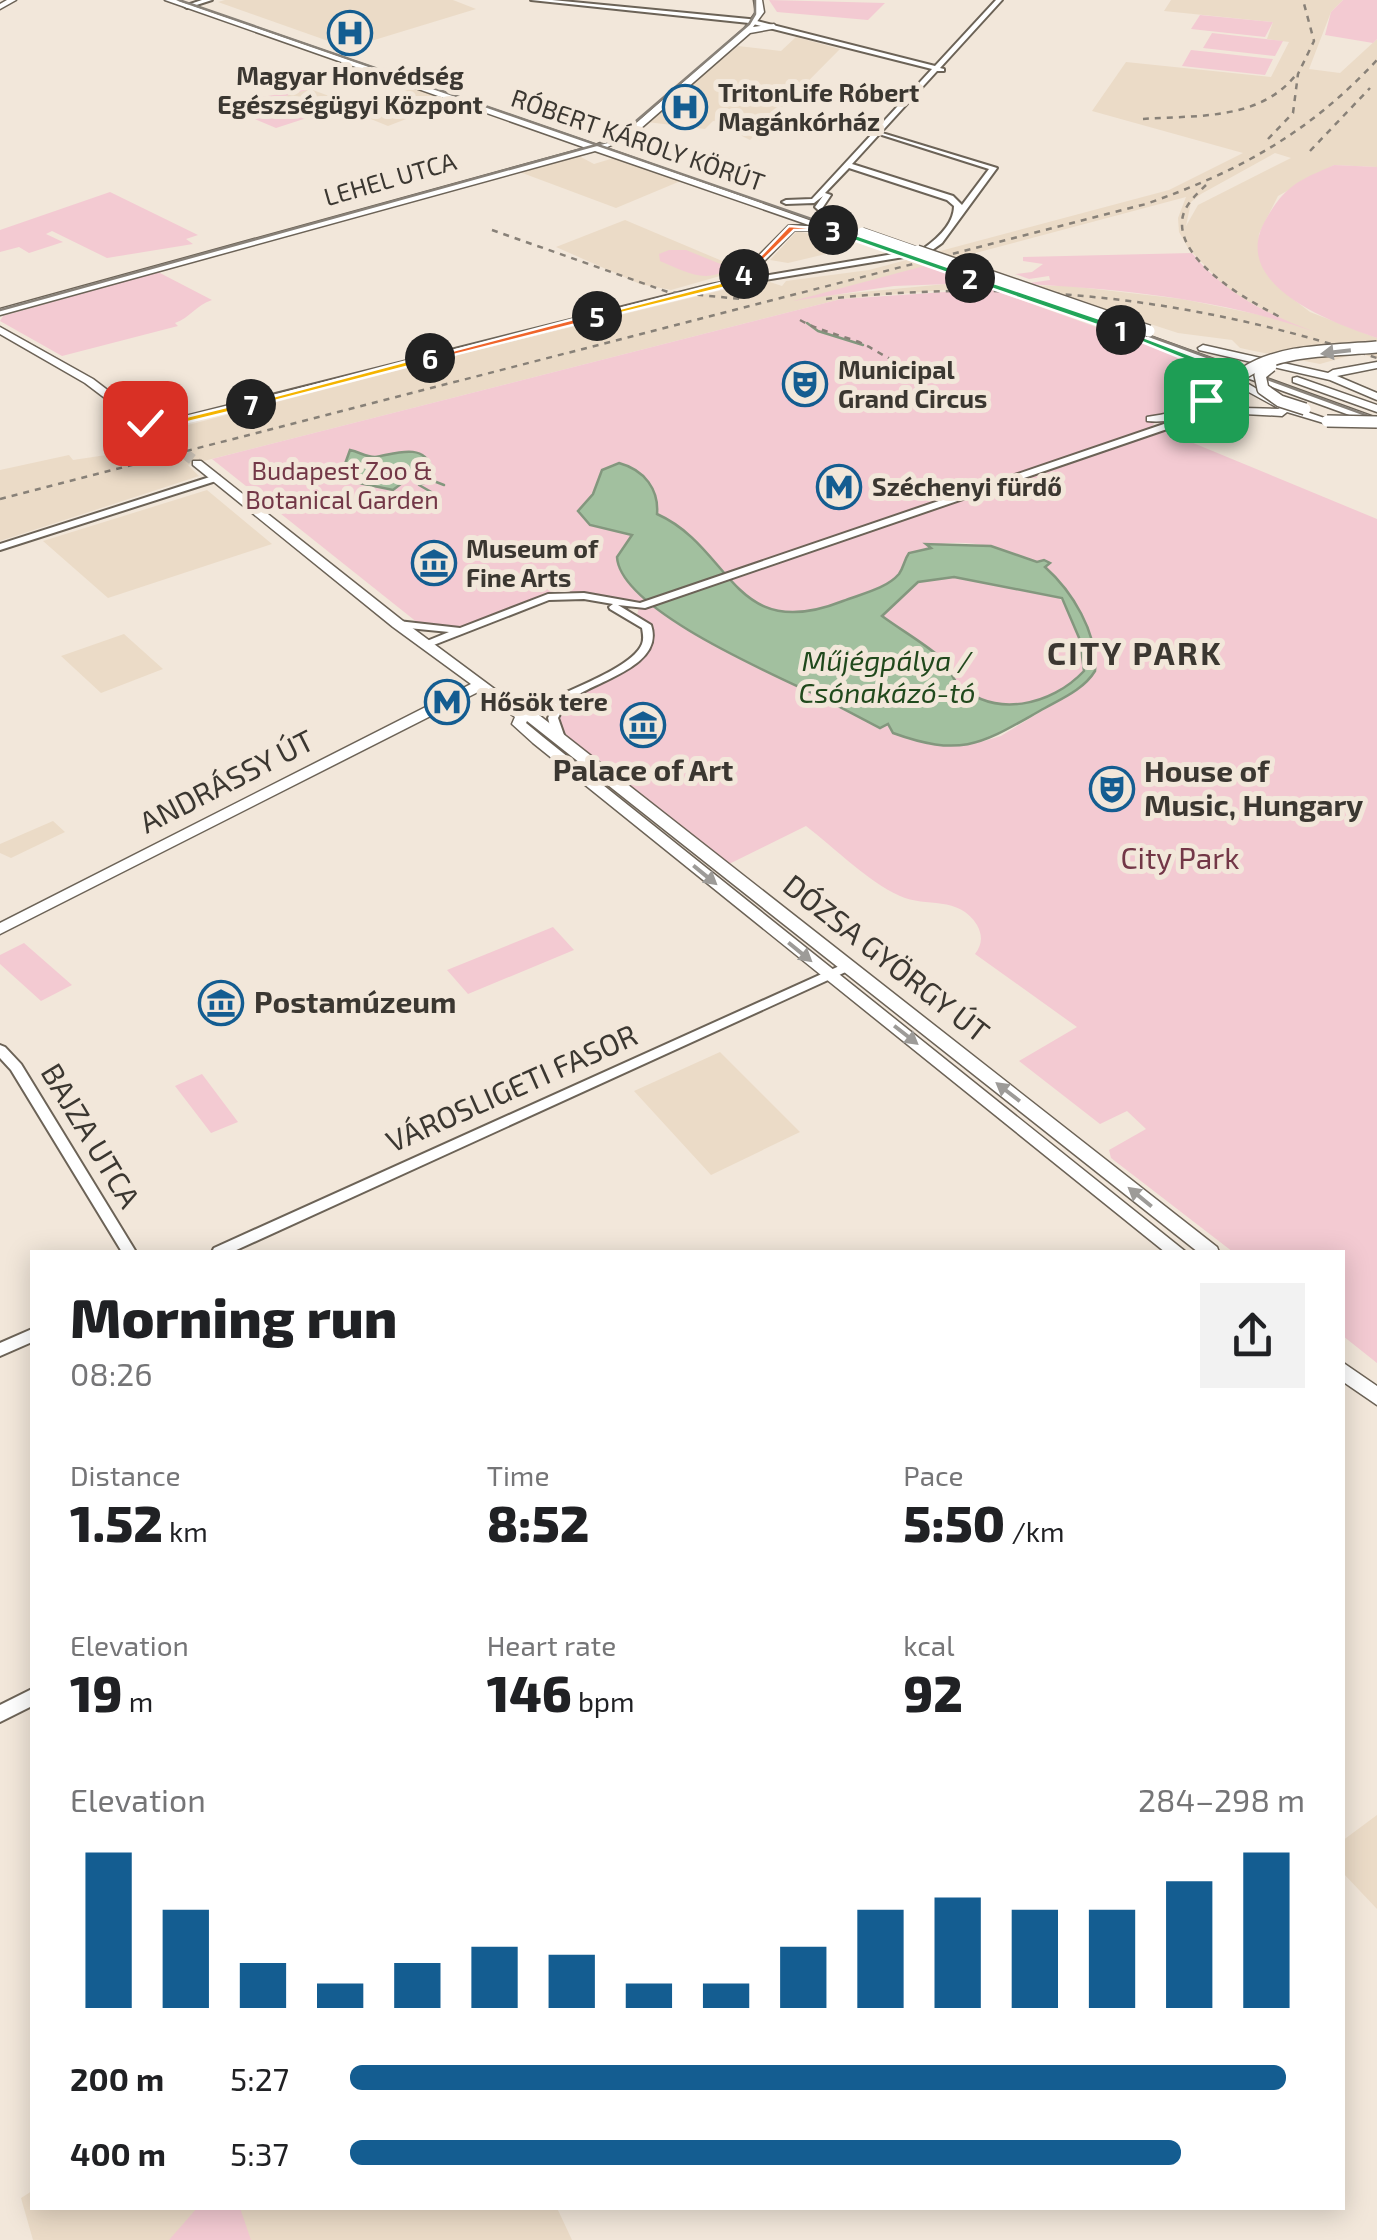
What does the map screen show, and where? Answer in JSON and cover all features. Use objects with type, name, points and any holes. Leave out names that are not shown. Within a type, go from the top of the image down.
[{"type":"main road","points":[[1,3],[12,0]]},
{"type":"main road","name":"RÓBERT KÁROLY KÖRÚT","points":[[170,0],[198,2],[781,206]]},
{"type":"main road","points":[[747,0],[750,21]]},
{"type":"main road","points":[[750,21],[758,0]]},
{"type":"main road","points":[[750,21],[774,26]]},
{"type":"main road","points":[[750,21],[774,26]]},
{"type":"main road","name":"LEHEL UTCA","points":[[0,309],[595,143],[613,143],[629,134],[750,21]]},
{"type":"main road","name":"LEHEL UTCA","points":[[595,143],[640,115],[750,21]]},
{"type":"main road","name":"RÓBERT KÁROLY KÖRÚT","points":[[613,143],[859,235],[1184,348]]},
{"type":"main road","points":[[0,330],[89,381],[171,443]]},
{"type":"main road","points":[[1204,416],[1244,373],[1295,357],[1377,347]]},
{"type":"main road","points":[[1184,348],[1262,397],[1327,421]]},
{"type":"main road","points":[[1184,348],[1343,380],[1376,400]]},
{"type":"main road","points":[[1184,348],[1376,400]]},
{"type":"main road","points":[[1184,348],[1377,425]]},
{"type":"main road","points":[[1295,357],[1267,368],[1259,380],[1272,396],[1305,409],[1377,425]]},
{"type":"main road","points":[[1152,419],[1189,411],[1206,400],[1215,386],[1205,364]]},
{"type":"main road","points":[[1308,372],[1374,368]]},
{"type":"main road","points":[[1374,368],[1365,383],[1376,400]]},
{"type":"main road","points":[[1204,416],[1254,410],[1377,425]]},
{"type":"main road","name":"DÓZSA GYÖRGY ÚT","points":[[196,463],[426,646],[559,738],[1175,1250]]},
{"type":"main road","name":"ANDRÁSSY ÚT","points":[[0,929],[480,685]]},
{"type":"main road","name":"DÓZSA GYÖRGY ÚT","points":[[523,716],[520,724],[837,971],[1207,1250]]},
{"type":"main road","points":[[1345,1372],[1377,1397]]},
{"type":"street","points":[[534,0],[750,21]]},
{"type":"street","points":[[792,228],[830,224],[820,203],[1002,0]]},
{"type":"street","points":[[774,26],[939,70]]},
{"type":"street","points":[[151,428],[740,281],[765,267],[792,228],[781,206],[814,201],[884,134],[917,93]]},
{"type":"street","points":[[740,281],[748,270],[765,267],[798,272],[926,257],[993,168],[884,134]]},
{"type":"street","points":[[851,165],[954,200],[970,200]]},
{"type":"street","points":[[954,200],[958,215]]},
{"type":"street","points":[[748,270],[765,267]]},
{"type":"street","points":[[523,716],[644,650],[649,634],[636,612],[643,606],[1204,416]]},
{"type":"street","points":[[0,547],[216,478]]},
{"type":"street","points":[[189,487],[230,490]]},
{"type":"street","points":[[426,646],[541,599],[578,596],[643,606]]},
{"type":"street","points":[[600,600],[640,620]]},
{"type":"street","points":[[398,624],[444,631],[466,628]]},
{"type":"street","points":[[559,738],[553,718],[558,702],[567,695]]},
{"type":"street","name":"VÁROSLIGETI FASOR","points":[[223,1250],[837,971]]},
{"type":"street","name":"BAJZA UTCA","points":[[0,1050],[16,1067],[127,1250]]},
{"type":"street","points":[[0,1350],[30,1337]]},
{"type":"street","points":[[0,1714],[30,1698]]},
{"type":"shaded area","name":"Magyar Honvédség Egészségügyi Központ","points":[[453,0],[476,9],[348,48],[218,2]]},
{"type":"shaded area","points":[[1171,0],[1343,0],[1331,12],[1309,69],[1340,73],[1377,39],[1377,167],[1334,165],[1278,196],[1259,234],[1258,248],[1266,273],[1310,312],[1377,338],[1377,359],[1359,353],[1320,364],[1254,351],[1240,348],[1232,340],[1178,333],[1052,292],[945,290],[841,299],[188,465],[199,476],[0,541],[0,470],[69,455],[73,460],[160,447],[182,440],[169,430],[461,354],[739,286],[770,282],[782,286],[786,281],[869,270],[1169,190],[1243,153],[1092,111],[1126,62],[1271,77],[1289,42],[1267,39],[1273,22],[1164,11]],"holes":[[[1275,153],[1291,158],[1198,205],[1186,226],[1191,202]],[[1186,197],[1178,218],[1179,232],[1188,248],[1229,291],[1281,319],[1182,299],[1069,286],[946,284],[810,297]]]},
{"type":"shaded area","points":[[796,37],[840,49],[750,140],[740,135],[749,124],[713,121],[705,129],[647,122],[738,46],[781,51]]},
{"type":"shaded area","points":[[414,88],[453,101],[388,126],[346,109]]},
{"type":"shaded area","points":[[310,89],[351,104],[313,116],[273,99]]},
{"type":"shaded area","points":[[577,155],[594,164],[617,157],[683,180],[616,208],[517,171]]},
{"type":"shaded area","points":[[625,220],[727,263],[734,272],[671,290],[640,284],[556,247]]},
{"type":"shaded area","points":[[797,231],[854,244],[851,248],[788,263],[770,260]]},
{"type":"shaded area","points":[[207,490],[272,544],[108,598],[43,541]]},
{"type":"shaded area","points":[[124,634],[163,669],[101,693],[61,656]]},
{"type":"shaded area","points":[[53,821],[65,832],[11,858],[0,853],[0,844]]},
{"type":"shaded area","points":[[720,1052],[800,1132],[711,1175],[634,1091]]},
{"type":"shaded area","points":[[1377,1815],[1377,1909],[1345,1875],[1345,1839]]},
{"type":"shaded area","points":[[30,2192],[30,2210],[558,2210],[572,2240],[33,2240],[21,2198]]},
{"type":"green space","points":[[769,0],[885,3],[868,20],[777,12]]},
{"type":"green space","points":[[1343,0],[1377,0],[1377,39],[1373,43],[1325,35],[1331,12]]},
{"type":"green space","points":[[1200,15],[1273,22],[1265,37],[1191,29]]},
{"type":"green space","points":[[1212,33],[1283,41],[1275,56],[1203,48]]},
{"type":"green space","points":[[1191,50],[1273,59],[1265,75],[1182,66]]},
{"type":"green space","points":[[310,89],[275,99],[313,116],[276,128],[219,104]]},
{"type":"green space","points":[[1334,165],[1377,167],[1377,338],[1313,312],[1273,283],[1261,265],[1258,244],[1265,221],[1279,199],[1302,180]]},
{"type":"green space","points":[[110,192],[198,235],[186,239],[193,244],[107,258],[52,231],[46,234],[63,242],[29,253],[19,247],[0,252],[0,230]]},
{"type":"green space","points":[[686,250],[723,265],[726,270],[710,276],[685,271],[660,261],[659,254]]},
{"type":"green space","points":[[1192,253],[1218,280],[1248,301],[1315,332],[1244,311],[1171,297],[1023,284],[1050,280],[1049,276],[1029,279],[1015,274],[1032,272],[1043,264],[1023,261],[1023,257]]},
{"type":"green space","points":[[924,266],[975,283],[894,286],[793,301]]},
{"type":"green space","points":[[158,272],[212,300],[175,323],[178,326],[62,356],[0,321],[3,316]]},
{"type":"green space","name":"City Park","points":[[990,289],[1191,361],[1203,370],[1210,386],[1206,392],[1199,399],[1161,415],[1152,426],[1377,519],[1377,1363],[1345,1338],[1345,1250],[1230,1250],[1111,1158],[1109,1150],[1146,1129],[1127,1111],[1100,1124],[1019,1061],[1077,1027],[975,954],[981,937],[970,916],[952,906],[910,899],[888,890],[806,826],[727,865],[565,737],[559,723],[567,695],[631,661],[648,642],[637,616],[639,606],[558,596],[467,628],[423,627],[212,459],[841,299]],"holes":[[[613,464],[657,508],[656,514],[688,538],[750,598],[786,614],[818,611],[880,587],[897,576],[919,552],[939,544],[977,544],[1015,554],[1045,569],[1069,593],[1092,641],[1095,671],[1076,690],[1001,736],[984,741],[940,746],[889,729],[891,725],[841,707],[849,701],[838,696],[829,701],[708,641],[646,600],[626,580],[617,561],[632,535],[590,525],[596,482]]]},
{"type":"green space","points":[[954,577],[1053,594],[1067,607],[1077,628],[1084,671],[1055,693],[1022,704],[988,701],[972,694],[954,680],[940,656],[882,615],[918,582]]},
{"type":"green space","points":[[553,927],[574,950],[468,994],[447,970]]},
{"type":"green space","points":[[24,943],[72,985],[41,1001],[0,964],[0,955]]},
{"type":"green space","points":[[202,1074],[238,1122],[211,1133],[175,1086]]},
{"type":"green space","points":[[195,2210],[241,2210],[251,2240],[169,2240]]},
{"type":"water","points":[[350,450],[375,457],[414,452],[428,460],[432,468],[393,490],[354,482],[330,471],[345,464]]},
{"type":"water","name":"Műjégpálya / Csónakázó-tó","points":[[619,463],[643,476],[656,497],[657,514],[682,529],[755,602],[778,611],[806,611],[880,587],[899,574],[909,553],[931,548],[926,544],[991,546],[1037,562],[1044,560],[1050,563],[1045,567],[1065,588],[1088,628],[1095,671],[1066,697],[973,743],[939,745],[893,733],[888,724],[880,728],[840,707],[848,701],[839,696],[829,701],[742,660],[706,641],[645,599],[625,578],[617,557],[632,535],[590,525],[578,511],[593,494],[602,470]],"holes":[[[954,577],[1062,598],[1080,640],[1084,671],[1055,693],[1022,704],[988,701],[972,694],[957,683],[940,657],[882,616],[918,582]]]},
{"type":"waterway","points":[[807,323],[818,331],[863,345]]},
{"type":"waterway","points":[[440,497],[419,485],[431,480],[444,485]]},
{"type":"tunnel","points":[[171,443],[197,463]]},
{"type":"tram line","points":[[179,0],[597,145]]},
{"type":"tram line","points":[[597,145],[614,140],[749,24],[755,14],[755,0]]},
{"type":"tram line","points":[[0,310],[597,145]]},
{"type":"tram line","points":[[597,145],[1377,419]]},
{"type":"railway","points":[[1268,139],[1293,113],[1298,74],[1314,41],[1303,0]]},
{"type":"railway","points":[[0,499],[1146,204],[1212,178],[1271,147],[1325,109],[1377,60]]},
{"type":"railway","points":[[1143,119],[1205,116],[1245,108],[1280,91],[1295,76]]},
{"type":"railway","points":[[1310,151],[1370,88]]},
{"type":"railway","points":[[1206,185],[1190,202],[1183,217],[1185,238],[1193,253],[1219,279],[1280,317]]},
{"type":"railway","points":[[492,230],[668,292],[741,299]]},
{"type":"railway","points":[[826,299],[968,291],[1105,298],[1240,321],[1377,358]]},
{"type":"railway","points":[[800,320],[909,366]]},
{"type":"place","name":"Magyar Honvédség Egészségügyi Központ","points":[[350,33]]},
{"type":"place","name":"TritonLife Róbert Magánkórház","points":[[685,107]]},
{"type":"place","name":"Municipal Grand Circus","points":[[805,384]]},
{"type":"place","name":"Széchenyi fürdő","points":[[839,487]]},
{"type":"place","name":"Museum of Fine Arts","points":[[434,563]]},
{"type":"place","name":"Hősök tere","points":[[447,702]]},
{"type":"place","name":"Palace of Art","points":[[643,725]]},
{"type":"place","name":"House of Music, Hungary","points":[[1112,789]]},
{"type":"place","name":"Postamúzeum","points":[[221,1003]]},
{"type":"district","name":"CITY PARK","points":[[1135,654]]},
{"type":"route","points":[[145,423],[151,428],[163,426],[740,281],[751,265],[792,228],[807,226],[827,228],[1180,351],[1205,364],[1213,377],[1214,390],[1206,400]]},
{"type":"park label","name":"Budapest Zoo & Botanical Garden","points":[[342,486]]}]
